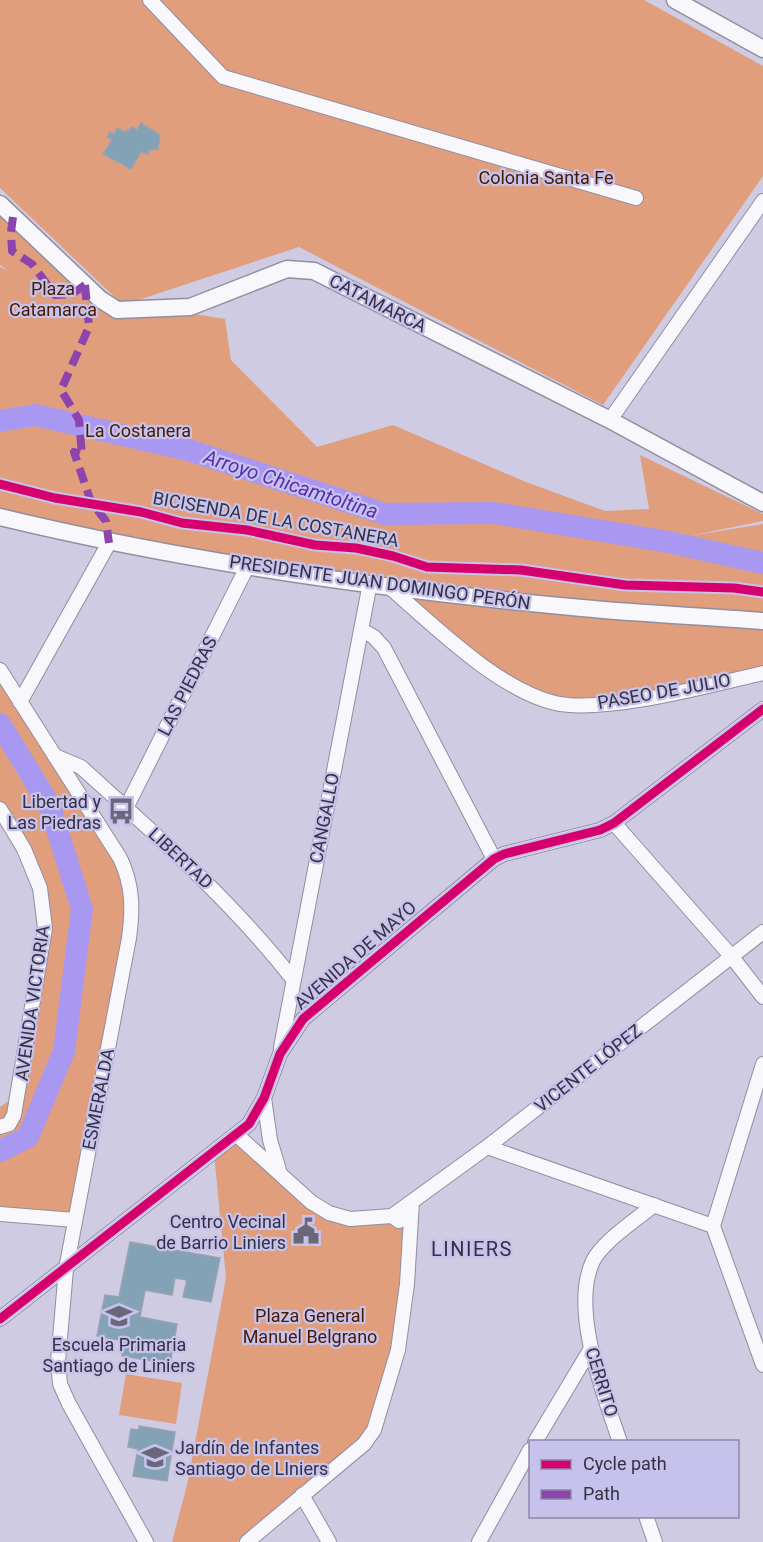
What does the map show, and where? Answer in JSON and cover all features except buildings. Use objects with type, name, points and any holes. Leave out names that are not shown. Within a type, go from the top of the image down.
[{"type":"street","points":[[150,0],[223,77],[636,198]]},
{"type":"street","points":[[675,0],[763,49]]},
{"type":"street","points":[[610,420],[763,201]]},
{"type":"street","name":"CATAMARCA","points":[[0,204],[100,299],[117,310],[166,310],[190,307],[288,269],[314,271],[610,420],[763,503]]},
{"type":"street","name":"PRESIDENTE JUAN DOMINGO PERÓN","points":[[0,517],[109,543],[370,583],[583,608],[763,621]]},
{"type":"street","points":[[20,702],[109,543]]},
{"type":"street","name":"LAS PIEDRAS","points":[[126,808],[248,565]]},
{"type":"street","name":"CANGALLO","points":[[280,1054],[292,978],[370,583]]},
{"type":"street","name":"PASEO DE JULIO","points":[[387,585],[493,672],[535,696],[556,703],[608,704],[763,673]]},
{"type":"street","points":[[362,630],[374,637],[384,648],[494,859]]},
{"type":"street","name":"ESMERALDA","points":[[0,670],[123,864],[131,886],[133,914],[66,1269],[57,1360],[60,1384],[146,1542]]},
{"type":"street","name":"AVENIDA DE MAYO","points":[[0,1320],[237,1135],[254,1119],[280,1054],[294,1031],[314,1009],[494,859],[600,830],[614,823],[763,709]]},
{"type":"street","name":"LIBERTAD","points":[[55,756],[81,766],[220,896],[256,933],[292,978]]},
{"type":"street","name":"AVENIDA VICTORIA","points":[[0,809],[24,849],[40,888],[45,928],[14,1115],[9,1124],[0,1127]]},
{"type":"street","points":[[614,823],[732,957],[763,997]]},
{"type":"street","name":"VICENTE LÓPEZ","points":[[392,1216],[487,1147],[763,932]]},
{"type":"street","points":[[763,1064],[713,1226],[763,1365]]},
{"type":"street","points":[[264,1098],[270,1140],[279,1172]]},
{"type":"street","points":[[237,1135],[311,1202],[329,1213],[350,1219],[392,1216],[411,1229]]},
{"type":"street","points":[[487,1147],[713,1226]]},
{"type":"street","points":[[247,1542],[364,1443],[374,1430],[398,1350],[412,1202]]},
{"type":"street","name":"CERRITO","points":[[619,1440],[590,1350],[586,1311],[588,1280],[593,1261],[606,1246],[654,1205]]},
{"type":"street","points":[[0,1214],[75,1220]]},
{"type":"street","points":[[537,1440],[590,1350]]},
{"type":"street","points":[[479,1542],[529,1454]]},
{"type":"street","points":[[302,1495],[329,1542]]},
{"type":"street","points":[[647,1518],[655,1542]]},
{"type":"green space","name":"Colonia Santa Fe","points":[[0,0],[644,0],[763,66],[763,176],[603,405],[299,247],[123,305],[0,188]]},
{"type":"green space","name":"La Costanera","points":[[0,204],[100,299],[225,319],[231,360],[317,447],[393,425],[526,482],[605,511],[649,509],[640,455],[763,514],[763,521],[689,536],[763,524],[763,673],[693,688],[556,703],[493,672],[387,585],[0,517],[0,267],[8,270],[0,265]]},
{"type":"green space","points":[[0,668],[120,858],[133,914],[75,1220],[0,1214],[0,1107],[18,1094],[44,907],[0,808]]},
{"type":"green space","name":"Plaza General Manuel Belgrano","points":[[237,1135],[329,1213],[392,1216],[411,1229],[398,1350],[364,1444],[237,1542],[172,1542],[187,1485],[226,1278],[214,1153]]},
{"type":"green space","points":[[126,1374],[182,1383],[176,1424],[119,1415]]},
{"type":"waterway","name":"Arroyo Chicamtoltina","points":[[0,421],[35,415],[188,450],[385,514],[494,513],[663,541],[763,563]]},
{"type":"waterway","points":[[0,724],[49,804],[82,909],[64,1051],[28,1137],[0,1151]]},
{"type":"marked path","points":[[13,217],[12,251],[32,264],[55,295],[72,294],[85,285]]},
{"type":"marked path","points":[[85,285],[89,327],[61,390],[79,420],[82,455],[74,452],[91,502],[106,521],[109,543]]},
{"type":"cycle path","name":"BICISENDA DE LA COSTANERA","points":[[0,484],[55,498],[141,512],[182,523],[247,530],[315,545],[356,548],[393,556],[427,567],[521,570],[625,585],[734,588],[763,592]]},
{"type":"cycle path","points":[[0,1319],[249,1124],[264,1098],[280,1054],[303,1019],[494,859],[504,854],[600,830],[614,823],[763,709]]},
{"type":"place","name":"Libertad y Las Piedras","points":[[121,811]]},
{"type":"place","name":"Centro Vecinal de Barrio Liniers","points":[[306,1231]]},
{"type":"place","name":"Escuela Primaria Santiago de Liniers","points":[[119,1316]]},
{"type":"place","name":"Jardín de Infantes Santiago de LIniers","points":[[155,1457]]},
{"type":"district","name":"LINIERS","points":[[472,1249]]},
{"type":"park label","name":"Plaza Catamarca","points":[[53,298]]}]
